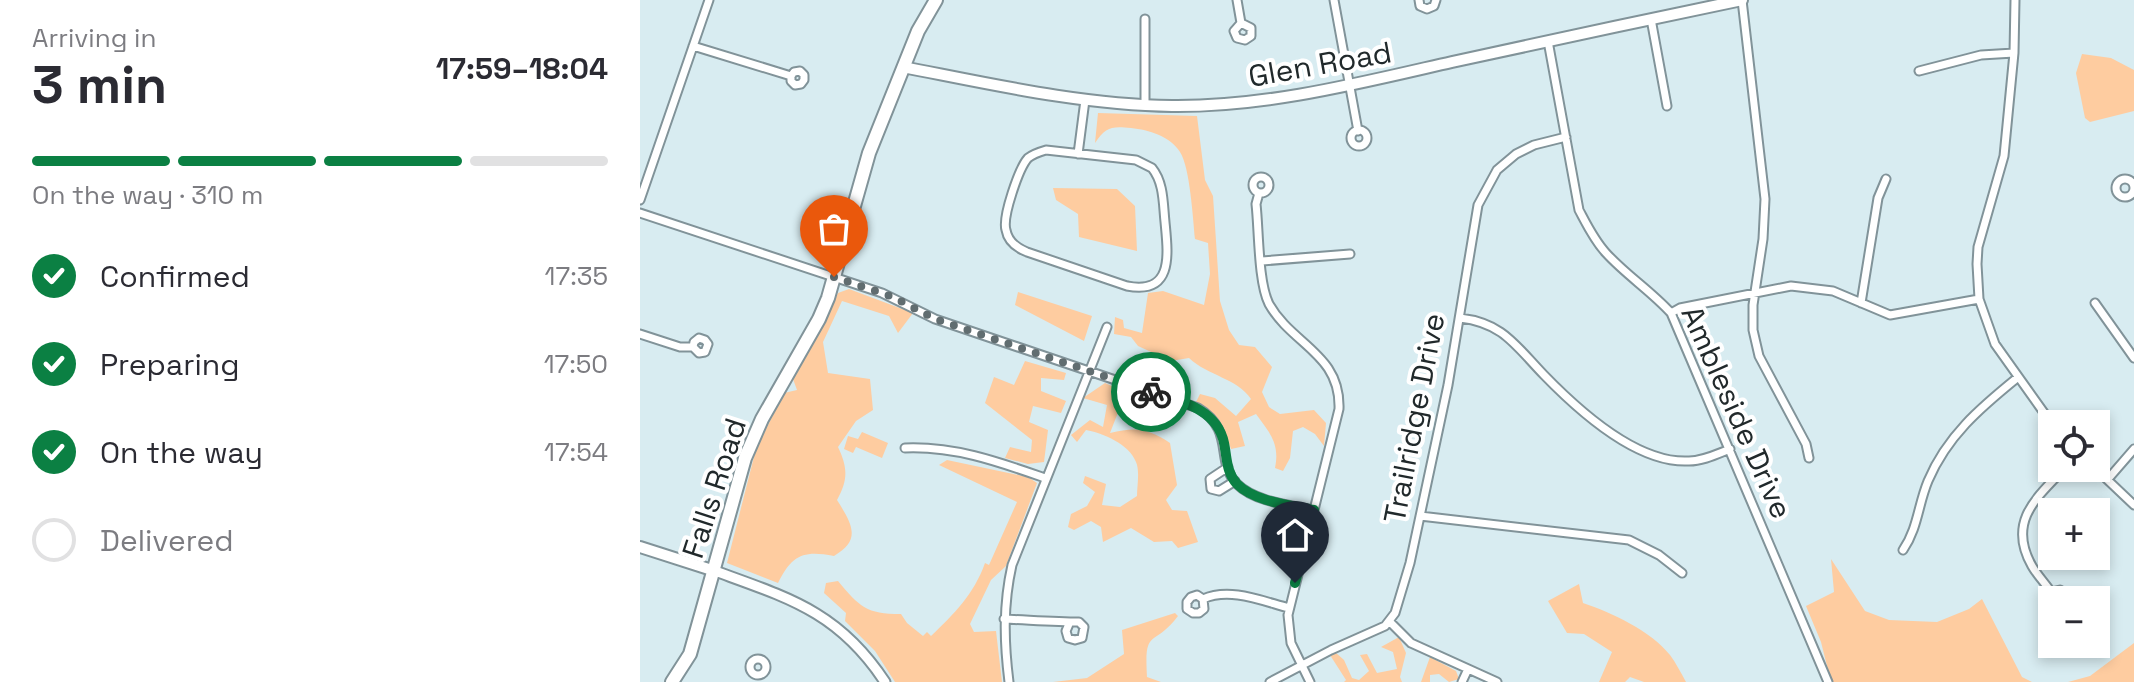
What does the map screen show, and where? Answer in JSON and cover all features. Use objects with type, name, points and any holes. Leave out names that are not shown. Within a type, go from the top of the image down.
[{"type":"main road","name":"Falls Road","points":[[672,682],[690,654],[745,458],[762,419],[819,319],[834,277],[859,182],[918,31],[936,0]]},
{"type":"main road","name":"Glen Road","points":[[903,67],[1085,100],[1200,106],[1254,102],[1350,85],[1742,0]]},
{"type":"main road","points":[[640,547],[715,571]]},
{"type":"street","points":[[640,200],[709,0]]},
{"type":"street","points":[[1237,0],[1241,23]]},
{"type":"street","points":[[1334,0],[1358,131]]},
{"type":"street","points":[[1419,0],[1420,6],[1427,9],[1434,6],[1436,0]]},
{"type":"street","points":[[1742,0],[1765,199],[1753,330],[1759,356],[1806,444],[1809,458]]},
{"type":"street","points":[[2015,0],[2014,53],[2004,156],[1978,247],[1979,299],[1995,344],[2041,410]]},
{"type":"street","points":[[1145,19],[1145,105]]},
{"type":"street","points":[[1651,19],[1667,106]]},
{"type":"street","name":"Ambleside Drive","points":[[1548,41],[1579,210],[1606,254],[1654,294],[1671,313],[1828,682]]},
{"type":"street","points":[[693,46],[791,76]]},
{"type":"street","points":[[1919,71],[1981,55],[2014,53]]},
{"type":"street","points":[[1078,154],[1085,100]]},
{"type":"street","name":"Trailridge Drive","points":[[1390,622],[1401,599],[1420,516],[1448,385],[1474,223],[1486,186],[1497,170],[1516,154],[1534,145],[1566,137]]},
{"type":"street","points":[[1046,150],[1078,154],[1145,162],[1155,173],[1162,190],[1168,256],[1164,274],[1151,286],[1140,289],[1118,283],[1027,252],[1014,245],[1009,238],[1006,216],[1026,160],[1046,150]]},
{"type":"street","points":[[1861,303],[1878,198],[1886,179]]},
{"type":"street","points":[[1259,193],[1256,204],[1264,285],[1271,307],[1326,363],[1336,380],[1340,396],[1289,608],[1288,634],[1310,682]]},
{"type":"street","points":[[640,213],[893,297],[935,319],[1204,412],[1216,423],[1221,434],[1228,467],[1235,481],[1254,495],[1314,510]]},
{"type":"street","points":[[1262,261],[1350,254]]},
{"type":"street","points":[[1671,313],[1680,308],[1805,286],[1833,291],[1890,315],[1979,299]]},
{"type":"street","points":[[2095,303],[2134,358]]},
{"type":"street","points":[[1460,318],[1479,320],[1501,331],[1578,408],[1611,432],[1648,452],[1665,459],[1688,461],[1730,449]]},
{"type":"street","points":[[1009,682],[1004,619],[1012,565],[1107,327]]},
{"type":"street","points":[[640,334],[680,347],[693,347]]},
{"type":"street","points":[[1903,550],[1913,534],[1927,484],[1947,447],[1976,411],[2017,378]]},
{"type":"street","points":[[905,448],[942,448],[979,455],[1045,478]]},
{"type":"street","points":[[2110,477],[2134,449]]},
{"type":"street","points":[[1228,467],[1210,479],[1211,489],[1219,491],[1235,481]]},
{"type":"street","points":[[2110,481],[2134,505]]},
{"type":"street","points":[[2047,586],[2032,566],[2024,545],[2024,522],[2029,507],[2052,482]]},
{"type":"street","points":[[1420,516],[1629,540],[1659,555],[1682,573]]},
{"type":"street","points":[[715,571],[792,600],[827,619],[860,647],[885,682]]},
{"type":"street","points":[[1203,599],[1220,594],[1240,596],[1289,608]]},
{"type":"street","points":[[1004,619],[1069,624]]},
{"type":"street","points":[[1270,682],[1390,622],[1411,643],[1497,682]]},
{"type":"street","points":[[1462,682],[1468,669]]},
{"type":"street","points":[[764,673],[768,682]]},
{"type":"shaded area","points":[[2082,54],[2111,58],[2134,70],[2134,111],[2090,122],[2085,118],[2076,73]]},
{"type":"shaded area","points":[[1098,113],[1197,116],[1205,180],[1213,196],[1220,301],[1229,330],[1239,345],[1255,347],[1272,367],[1262,392],[1269,407],[1280,414],[1314,410],[1326,423],[1324,446],[1315,434],[1303,427],[1293,431],[1290,458],[1283,471],[1275,468],[1275,445],[1256,414],[1238,422],[1245,446],[1231,449],[1218,422],[1196,402],[1200,394],[1215,398],[1236,416],[1251,399],[1238,386],[1189,358],[1171,361],[1138,346],[1131,337],[1114,334],[1115,317],[1123,320],[1124,328],[1142,333],[1148,293],[1163,291],[1204,305],[1210,274],[1208,243],[1195,239],[1186,169],[1176,146],[1152,132],[1124,127],[1106,131],[1095,143]]},
{"type":"shaded area","points":[[1053,188],[1117,189],[1135,206],[1137,251],[1079,237],[1078,214],[1056,200]]},
{"type":"shaded area","points":[[849,289],[913,313],[898,333],[889,316],[842,301],[823,342],[828,373],[870,379],[873,410],[856,421],[838,447],[845,474],[837,500],[850,524],[851,538],[843,550],[834,556],[814,554],[800,557],[788,566],[778,583],[727,563],[756,449],[784,393],[797,390],[793,379],[838,293]]},
{"type":"shaded area","points":[[1018,292],[1092,316],[1084,341],[1015,305]]},
{"type":"shaded area","points":[[1025,361],[1066,373],[1064,380],[1041,378],[1041,391],[1066,401],[1061,413],[1033,406],[1029,422],[1048,430],[1044,462],[1028,464],[1005,458],[1010,447],[1031,452],[1032,440],[985,403],[994,377],[1014,385]]},
{"type":"shaded area","points":[[1105,383],[1126,392],[1110,433],[1141,430],[1170,443],[1177,485],[1166,500],[1172,510],[1187,511],[1198,542],[1178,548],[1172,541],[1154,542],[1131,528],[1103,542],[1101,527],[1091,521],[1074,530],[1068,527],[1071,514],[1087,506],[1095,492],[1083,483],[1085,476],[1106,484],[1102,505],[1120,507],[1137,496],[1137,466],[1128,450],[1115,440],[1093,431],[1086,430],[1077,442],[1071,435],[1090,420],[1103,427],[1107,405],[1083,398]]},
{"type":"shaded area","points":[[862,432],[888,443],[882,458],[856,447],[853,453],[844,449],[848,436],[858,439]]},
{"type":"shaded area","points":[[947,460],[1028,477],[1037,483],[1006,566],[991,580],[970,624],[974,632],[996,631],[1002,682],[895,682],[875,651],[845,621],[846,613],[824,593],[826,583],[838,581],[865,607],[901,614],[923,636],[927,632],[931,636],[955,611],[969,594],[985,563],[989,565],[1017,502],[939,465]]},
{"type":"shaded area","points":[[1831,559],[1865,611],[1889,620],[1937,622],[1969,609],[1982,599],[2022,677],[2032,682],[1831,682],[1821,642],[1806,606],[1834,592]]},
{"type":"shaded area","points":[[1579,584],[1583,603],[1618,617],[1652,638],[1670,655],[1686,682],[1644,682],[1630,677],[1625,682],[1599,682],[1612,652],[1584,634],[1567,633],[1548,601]]},
{"type":"shaded area","points":[[1175,613],[1178,616],[1152,640],[1147,651],[1147,677],[1161,682],[1053,682],[1087,678],[1124,654],[1122,630]]},
{"type":"shaded area","points":[[1399,637],[1406,653],[1400,677],[1402,682],[1344,682],[1346,680],[1330,655],[1335,652],[1344,660],[1352,678],[1359,680],[1369,671],[1360,655],[1367,654],[1377,673],[1397,669],[1393,652],[1381,647]]},
{"type":"shaded area","points":[[2134,643],[2134,682],[2068,682],[2090,676]]},
{"type":"shaded area","points":[[1430,657],[1456,671],[1459,679],[1449,682],[1439,674],[1430,675],[1430,682],[1421,682]]},
{"type":"way so far","points":[[834,277],[893,297],[935,319],[1151,392]]},
{"type":"route","points":[[1151,392],[1198,408],[1216,423],[1232,478],[1244,490],[1263,498],[1314,510],[1295,583]]}]
